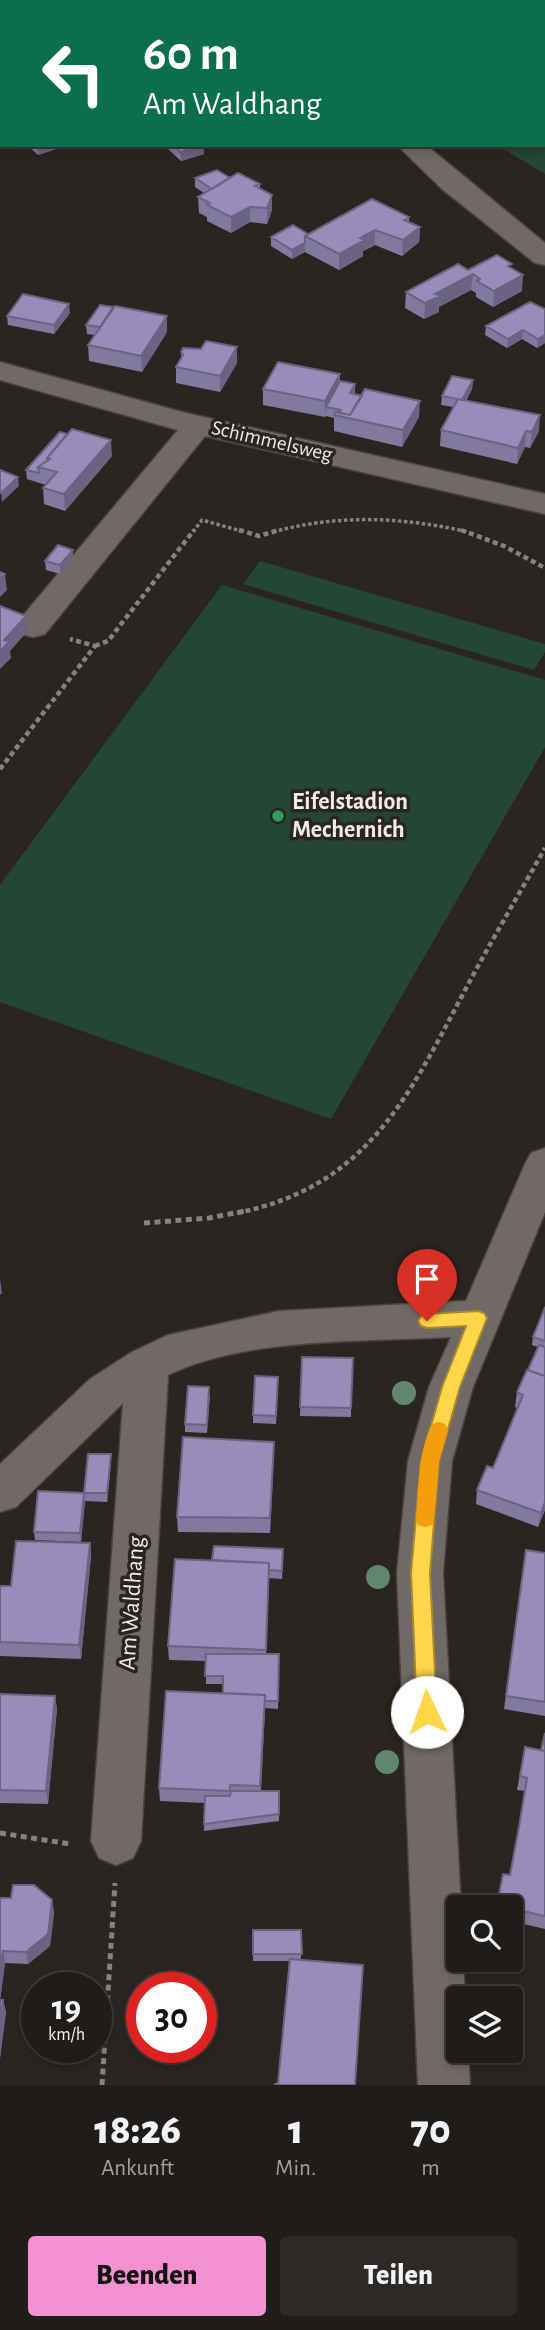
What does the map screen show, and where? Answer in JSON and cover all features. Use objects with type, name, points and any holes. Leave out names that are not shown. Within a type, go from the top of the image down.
[{"type":"street","points":[[412,147],[452,183],[545,257]]},
{"type":"street","name":"Schimmelsweg","points":[[0,371],[199,424],[545,504]]},
{"type":"street","points":[[33,626],[199,424]]},
{"type":"street","points":[[444,2085],[420,1573],[430,1461],[451,1387],[545,1164]]},
{"type":"street","points":[[0,1493],[104,1392],[147,1364],[183,1348],[279,1329],[478,1318]]},
{"type":"street","name":"Am Waldhang","points":[[116,1846],[147,1364]]},
{"type":"path","points":[[87,645],[95,646],[108,641],[202,520],[259,536],[301,525],[355,518],[434,524],[468,532],[504,546],[545,568]]},
{"type":"path","points":[[0,769],[95,646]]},
{"type":"path","points":[[144,1223],[182,1224],[238,1215],[277,1202],[327,1177],[382,1132],[430,1057],[545,848]]},
{"type":"path","points":[[0,1833],[116,1846],[102,2085]]},
{"type":"green space","points":[[500,147],[545,147],[545,174]]},
{"type":"green space","points":[[260,561],[545,644],[545,652],[534,670],[243,584]]},
{"type":"green space","name":"Eifelstadion Mechernich","points":[[222,585],[545,680],[545,747],[331,1119],[0,1002],[0,885]]},
{"type":"building","points":[[175,147],[197,147],[180,152]]},
{"type":"building","points":[[217,170],[230,178],[212,189],[195,178]]},
{"type":"building","points":[[238,173],[260,184],[255,186],[272,195],[267,208],[250,207],[231,217],[207,205],[210,203],[198,197]]},
{"type":"building","points":[[372,199],[409,217],[404,220],[420,227],[403,240],[375,230],[360,238],[364,240],[339,254],[305,236]]},
{"type":"building","points":[[293,225],[308,234],[305,236],[305,243],[292,250],[271,237]]},
{"type":"building","points":[[497,255],[523,275],[494,291],[477,281],[480,279],[473,274],[435,294],[440,296],[425,303],[406,292],[458,264],[468,270]]},
{"type":"building","points":[[23,294],[69,304],[54,325],[7,316]]},
{"type":"building","points":[[530,302],[545,309],[545,335],[538,339],[523,330],[508,339],[486,326]]},
{"type":"building","points":[[100,305],[113,307],[100,327],[86,325]]},
{"type":"building","points":[[115,306],[167,316],[141,356],[88,345]]},
{"type":"building","points":[[206,341],[237,347],[220,376],[176,367],[183,355],[183,348],[201,349]]},
{"type":"building","points":[[278,362],[340,374],[325,401],[263,389]]},
{"type":"building","points":[[452,376],[473,380],[462,400],[442,396]]},
{"type":"building","points":[[340,381],[355,384],[350,393],[362,396],[350,415],[326,407]]},
{"type":"building","points":[[365,389],[420,401],[403,430],[334,415],[335,412],[350,415]]},
{"type":"building","points":[[458,399],[540,415],[532,432],[526,431],[518,448],[441,430]]},
{"type":"building","points":[[72,429],[111,440],[64,494],[43,488],[57,472],[38,467],[50,459],[47,458]]},
{"type":"building","points":[[60,432],[67,434],[47,461],[38,467],[39,473],[26,470]]},
{"type":"building","points":[[0,470],[18,477],[1,493],[0,493]]},
{"type":"building","points":[[58,545],[73,550],[60,565],[45,561]]},
{"type":"building","points":[[0,606],[26,616],[4,640],[9,642],[0,651]]},
{"type":"building","points":[[545,1307],[545,1341],[533,1337]]},
{"type":"building","points":[[539,1345],[545,1347],[545,1376],[528,1370]]},
{"type":"building","points":[[302,1357],[353,1358],[351,1408],[300,1407]]},
{"type":"building","points":[[527,1370],[545,1376],[545,1502],[541,1513],[477,1490],[487,1466],[493,1468],[523,1395],[517,1392]]},
{"type":"building","points":[[255,1376],[278,1377],[276,1416],[253,1415]]},
{"type":"building","points":[[188,1386],[209,1387],[207,1425],[185,1424]]},
{"type":"building","points":[[183,1437],[274,1442],[270,1518],[177,1517]]},
{"type":"building","points":[[88,1454],[111,1454],[107,1493],[84,1493]]},
{"type":"building","points":[[38,1491],[84,1493],[80,1533],[34,1532]]},
{"type":"building","points":[[16,1541],[90,1543],[79,1645],[0,1642],[0,1586],[11,1586]]},
{"type":"building","points":[[214,1546],[283,1549],[282,1571],[269,1570],[269,1563],[212,1560]]},
{"type":"building","points":[[526,1550],[545,1553],[545,1702],[506,1696]]},
{"type":"building","points":[[175,1559],[269,1563],[266,1650],[168,1646]]},
{"type":"building","points":[[206,1654],[279,1654],[278,1701],[265,1701],[265,1695],[223,1693],[223,1676],[205,1676]]},
{"type":"building","points":[[166,1691],[265,1695],[260,1786],[230,1785],[230,1791],[159,1788]]},
{"type":"building","points":[[0,1694],[55,1696],[46,1791],[0,1790]]},
{"type":"building","points":[[545,1733],[545,1751],[541,1750]]},
{"type":"building","points":[[525,1747],[545,1751],[545,1916],[523,1911],[523,1895],[499,1895],[503,1874],[510,1875],[519,1827],[527,1778],[520,1776]]},
{"type":"building","points":[[231,1791],[279,1791],[279,1814],[204,1824],[205,1796],[230,1796]]},
{"type":"building","points":[[13,1885],[34,1885],[52,1900],[48,1934],[26,1952],[3,1951],[0,1969],[0,1898],[11,1898]]},
{"type":"building","points":[[253,1930],[301,1930],[302,1954],[253,1954]]},
{"type":"building","points":[[290,1959],[363,1965],[355,2085],[274,2085],[278,2083]]},
{"type":"building","points":[[0,2000],[3,2000],[0,2025]]},
{"type":"slow traffic","points":[[425,1519],[430,1461],[439,1430]]},
{"type":"place","name":"Eifelstadion Mechernich","points":[[278,816]]},
{"type":"route","points":[[427,1321],[478,1318],[451,1387],[430,1461],[420,1573],[427,1712]]}]
